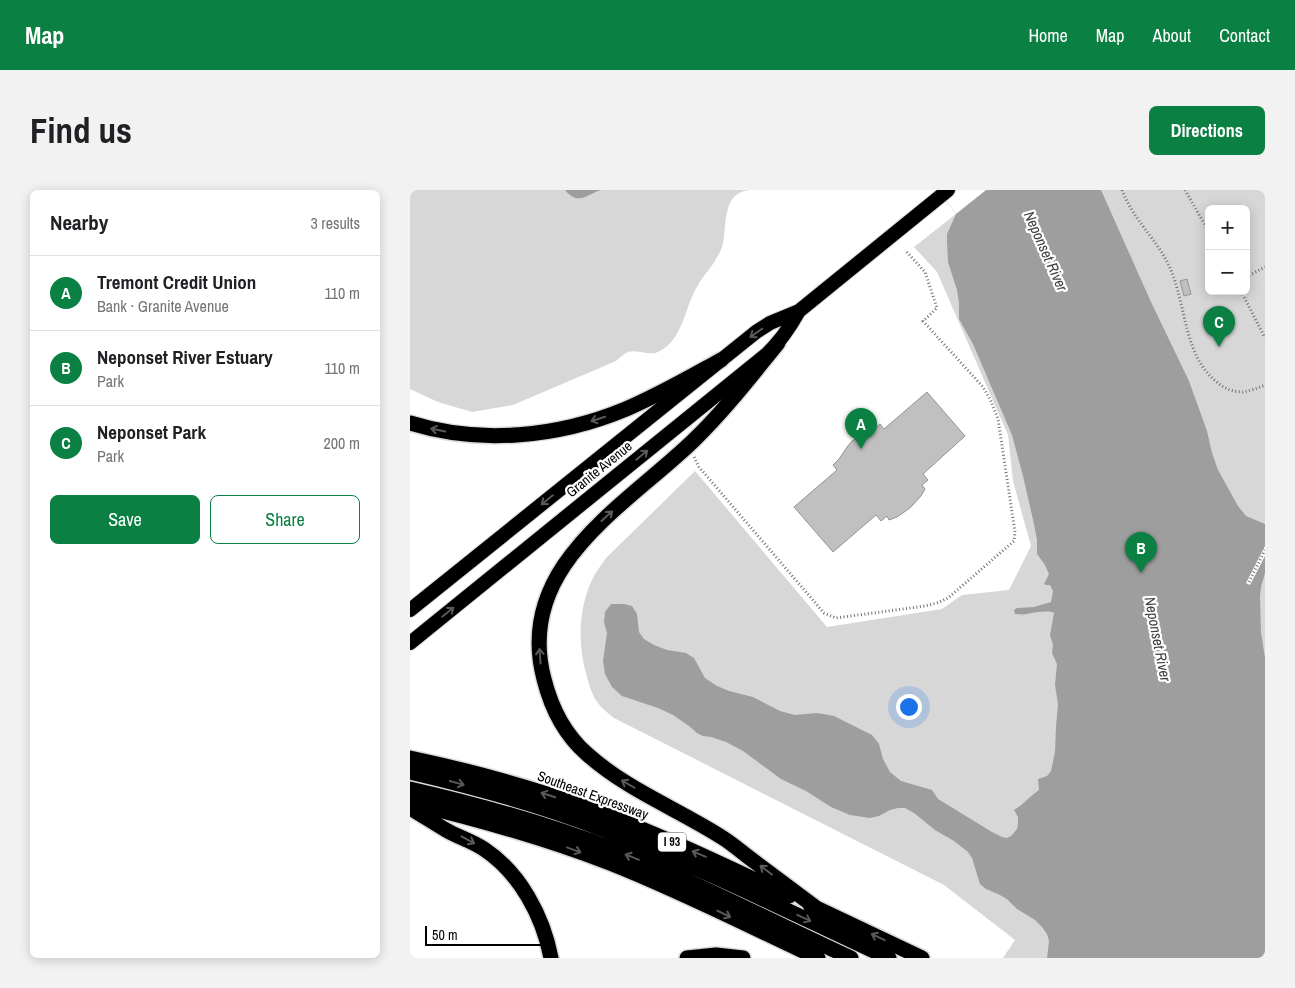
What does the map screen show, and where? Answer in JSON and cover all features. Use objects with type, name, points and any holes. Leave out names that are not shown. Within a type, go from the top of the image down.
[{"type":"highway","name":"Granite Avenue","points":[[410,610],[756,332],[799,311],[945,193]]},
{"type":"highway","name":"Granite Avenue","points":[[410,643],[767,354],[788,330],[799,311]]},
{"type":"highway","points":[[778,343],[713,420],[688,445],[588,533],[570,556],[558,574],[543,609],[540,626],[540,663],[551,702],[560,721],[571,738],[585,752],[621,780],[723,838],[819,910]]},
{"type":"highway","points":[[410,423],[454,433],[494,436],[516,435],[579,425],[619,412],[656,395],[721,360]]},
{"type":"highway","name":"Southeast Expressway","points":[[410,758],[497,779],[606,815],[708,858],[922,958]]},
{"type":"highway","name":"I 93","points":[[410,772],[493,793],[601,828],[703,870],[889,958]]},
{"type":"highway","name":"I 93","points":[[410,788],[509,814],[616,850],[851,958]]},
{"type":"highway","points":[[410,803],[505,828],[557,844],[611,864],[695,900],[818,958]]},
{"type":"highway","points":[[410,808],[483,849],[509,870],[520,885],[536,914],[545,933],[551,958]]},
{"type":"highway","points":[[687,958],[716,955],[743,958]]},
{"type":"path","points":[[1122,190],[1131,209],[1160,249],[1171,269],[1185,322],[1200,364],[1211,378],[1225,389],[1242,392],[1265,386]]},
{"type":"path","points":[[1185,190],[1205,225]]},
{"type":"path","points":[[688,445],[699,467],[824,613],[836,618],[937,603],[948,598],[1014,542],[1015,532],[998,419],[983,387],[923,321],[937,308],[925,272],[905,250]]},
{"type":"path","points":[[1250,275],[1265,267]]},
{"type":"path","points":[[1244,295],[1265,338]]},
{"type":"path","points":[[1249,582],[1265,550]]},
{"type":"shaded area","points":[[410,190],[749,190],[740,192],[730,203],[721,250],[713,265],[698,285],[678,331],[667,347],[655,353],[628,352],[616,361],[513,405],[472,412],[438,402],[410,389]]},
{"type":"shaded area","points":[[938,190],[1265,190],[1265,958],[1003,958],[1015,940],[944,885],[614,718],[599,704],[592,694],[584,664],[581,638],[582,612],[589,586],[606,558],[695,471],[827,627],[942,609],[962,595],[1009,590],[1031,546],[1013,481],[1008,435],[937,272],[914,247],[956,214]]},
{"type":"water","points":[[565,190],[601,190],[578,198],[570,195]]},
{"type":"water","name":"Neponset River","points":[[938,190],[1101,190],[1189,381],[1207,431],[1218,470],[1238,506],[1246,516],[1265,524],[1265,573],[1260,597],[1261,632],[1265,658],[1265,958],[1047,958],[1049,941],[1042,927],[1035,920],[1017,909],[1007,899],[980,884],[972,858],[968,852],[914,813],[905,808],[898,808],[870,818],[850,815],[831,807],[806,791],[781,779],[743,751],[726,742],[697,733],[673,715],[658,708],[622,696],[612,687],[605,674],[603,661],[607,633],[604,622],[605,612],[611,604],[632,606],[637,614],[639,632],[644,639],[667,650],[686,653],[694,658],[705,678],[717,686],[753,697],[780,711],[795,715],[817,713],[834,716],[872,735],[879,744],[883,759],[890,772],[901,781],[932,790],[938,799],[1002,837],[1007,838],[1011,836],[1017,829],[1018,817],[1014,810],[1039,790],[1038,779],[1047,776],[1051,771],[1055,752],[1058,704],[1055,685],[1057,664],[1052,653],[1053,645],[1050,635],[1054,613],[1015,614],[1014,610],[1051,602],[1053,591],[1050,585],[1044,584],[1049,574],[1037,554],[1034,524],[1012,435],[973,344],[959,319],[957,290],[948,262],[947,242],[947,234],[956,214]]},
{"type":"pier","points":[[938,190],[986,190],[956,214]]},
{"type":"pier","points":[[1265,546],[1265,556],[1250,585],[1246,583]]},
{"type":"building","points":[[1187,279],[1191,294],[1184,296],[1180,281]]},
{"type":"building","points":[[927,392],[965,436],[923,474],[928,480],[922,485],[925,489],[910,508],[889,520],[887,516],[881,521],[876,515],[833,552],[794,507],[837,470],[833,465],[852,441],[880,424],[884,429]]},
{"type":"place","name":"Neponset Park","points":[[1219,347]]},
{"type":"place","name":"Tremont Credit Union","points":[[861,449]]},
{"type":"place","name":"Neponset River Estuary","points":[[1141,573]]}]
